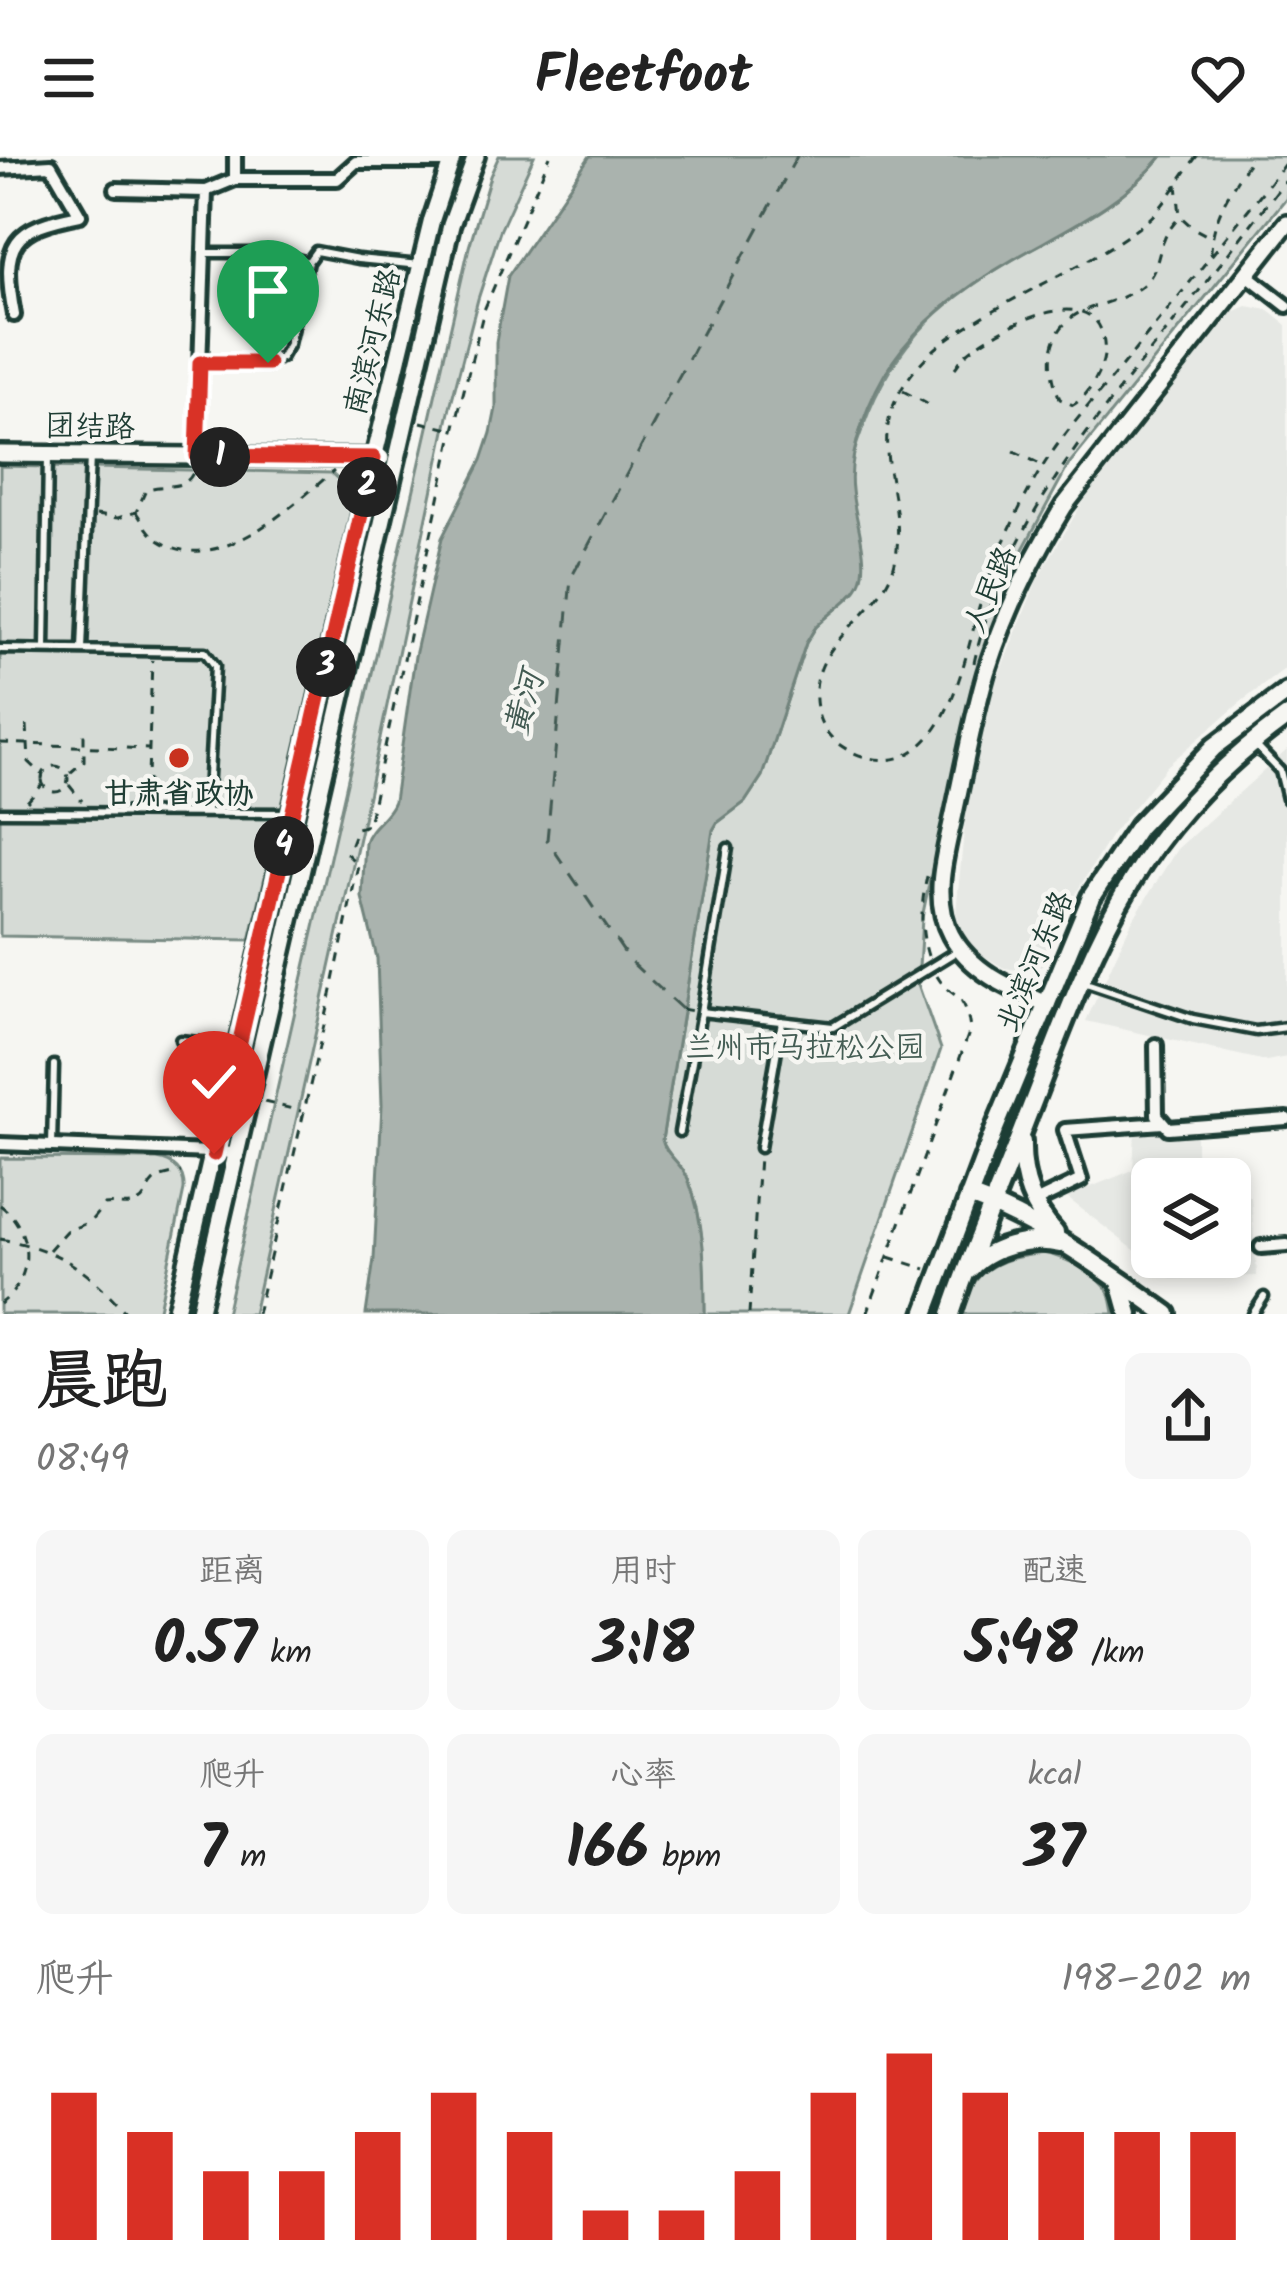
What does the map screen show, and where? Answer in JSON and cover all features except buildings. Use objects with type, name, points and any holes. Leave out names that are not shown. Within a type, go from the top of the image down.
[{"type":"main road","name":"南滨河东路","points":[[200,1314],[451,226],[476,156]]},
{"type":"main road","name":"南滨河东路","points":[[175,1314],[431,219],[452,159]]},
{"type":"main road","name":"人民路","points":[[960,949],[944,913],[941,875],[987,670],[1042,542],[1064,506],[1287,223]]},
{"type":"main road","name":"团结路","points":[[0,454],[396,458]]},
{"type":"main road","name":"北滨河东路","points":[[925,1314],[1091,897],[1138,826],[1214,747],[1287,692]]},
{"type":"main road","name":"北滨河东路","points":[[951,1314],[1082,982],[1130,883],[1164,833],[1218,773],[1287,717]]},
{"type":"main road","points":[[960,949],[988,975],[1047,1004]]},
{"type":"main road","points":[[1022,1130],[1023,1169],[1034,1203],[1069,1246]]},
{"type":"main road","points":[[969,1196],[1069,1246],[1167,1314]]},
{"type":"main road","points":[[964,1276],[975,1263],[1020,1244],[1046,1241],[1069,1246]]},
{"type":"main road","points":[[1119,1281],[1129,1314]]},
{"type":"street","points":[[235,156],[235,179]]},
{"type":"street","points":[[116,189],[206,191],[235,179],[337,178],[355,159],[452,159]]},
{"type":"street","points":[[0,168],[51,164],[80,214],[34,224],[16,235],[3,256],[3,278],[14,314]]},
{"type":"street","points":[[197,456],[206,191]]},
{"type":"street","points":[[1246,275],[1287,306]]},
{"type":"street","points":[[1156,1045],[1157,1115],[1168,1128],[1287,1119]]},
{"type":"street","points":[[1034,1203],[1081,1180],[1065,1130],[1163,1123]]},
{"type":"street","points":[[0,1144],[237,1153]]},
{"type":"street","points":[[1261,1247],[1287,1245]]},
{"type":"lane","points":[[200,363],[268,363],[281,358],[289,344],[308,262],[316,251],[420,266]]},
{"type":"lane","points":[[202,253],[275,253],[308,262]]},
{"type":"lane","points":[[45,649],[49,455]]},
{"type":"lane","points":[[82,650],[90,455]]},
{"type":"lane","points":[[0,649],[206,652],[215,666],[207,812]]},
{"type":"lane","points":[[1254,743],[1280,771],[1287,799]]},
{"type":"lane","points":[[0,812],[292,813]]},
{"type":"lane","points":[[679,1132],[728,848]]},
{"type":"lane","points":[[701,1012],[833,1027],[960,949]]},
{"type":"lane","points":[[1082,982],[1193,1019],[1256,1031],[1287,1027]]},
{"type":"lane","points":[[760,1148],[782,1022]]},
{"type":"lane","points":[[180,1040],[238,1046]]},
{"type":"lane","points":[[52,1146],[54,1065]]},
{"type":"lane","points":[[1253,1314],[1264,1297]]},
{"type":"path","points":[[257,1314],[358,865],[347,854],[357,828],[368,825],[484,310],[550,156]]},
{"type":"path","points":[[1197,156],[1150,219],[944,341],[917,366],[902,390],[887,425],[885,454],[898,536],[894,565],[878,596],[846,628],[825,659],[815,688],[821,726],[838,745],[872,759],[896,759],[914,752],[934,733],[964,670],[982,599],[1005,539],[1043,466],[1287,161]]},
{"type":"path","points":[[1211,256],[1211,238],[1234,182],[1253,156]]},
{"type":"path","points":[[971,675],[981,628],[1018,541],[1052,483],[1106,404],[1287,178]]},
{"type":"path","points":[[955,368],[967,353],[1027,320],[1065,308],[1080,311],[1097,320],[1104,338],[1104,358],[1082,401],[1073,405],[1060,399],[1052,341],[1080,311],[1142,287],[1154,273],[1165,236],[1180,216],[1177,183]]},
{"type":"path","points":[[1180,216],[1211,238]]},
{"type":"path","points":[[902,390],[932,407]]},
{"type":"path","points":[[1014,451],[1043,466]]},
{"type":"path","points":[[88,514],[118,518],[136,512],[146,490],[185,484],[193,477],[197,456]]},
{"type":"path","points":[[136,512],[164,543],[182,549],[217,548],[264,528],[350,458]]},
{"type":"path","points":[[147,814],[152,651]]},
{"type":"path","points":[[27,725],[28,762],[43,776]]},
{"type":"path","points":[[68,775],[83,761],[84,728]]},
{"type":"path","points":[[0,743],[149,749]]},
{"type":"path","points":[[27,802],[43,784],[47,769],[55,766],[68,775],[68,784],[84,803]]},
{"type":"path","points":[[43,784],[53,792],[68,784]]},
{"type":"path","points":[[867,1314],[970,1030],[968,1011],[931,967],[923,939],[920,908],[930,861]]},
{"type":"path","points":[[249,1098],[303,1112]]},
{"type":"path","points":[[749,1314],[760,1148]]},
{"type":"path","points":[[49,1250],[66,1231],[90,1222],[104,1205],[138,1203],[158,1178],[182,1172]]},
{"type":"path","points":[[0,1205],[20,1226],[26,1244],[20,1283],[0,1304]]},
{"type":"path","points":[[0,1239],[49,1250],[97,1282],[127,1314]]},
{"type":"path","points":[[888,1256],[939,1274]]},
{"type":"shaded area","points":[[1247,306],[1268,310],[1287,325],[1287,667],[1167,766],[1111,835],[1061,918],[1042,966],[1030,972],[1004,968],[963,940],[956,912],[965,821],[991,694],[1038,578],[1081,505],[1231,313]]},
{"type":"shaded area","points":[[1287,750],[1287,1057],[1266,1061],[1086,1021],[1131,923],[1177,849]]},
{"type":"shaded area","points":[[1196,1129],[1196,1158],[1134,1158],[1135,1130]]},
{"type":"shaded area","points":[[1131,1171],[1131,1247],[1066,1197]]},
{"type":"shaded area","points":[[1251,1197],[1257,1276],[1251,1276]]},
{"type":"green space","points":[[499,156],[534,156],[500,231],[450,407],[253,1314],[226,1314],[469,247]]},
{"type":"green space","name":"兰州市马拉松公园","points":[[1162,156],[1287,156],[1287,197],[1068,466],[1016,562],[985,649],[922,918],[918,984],[941,1049],[849,1314],[705,1314],[694,1195],[662,1140],[713,830],[745,802],[762,776],[806,643],[816,627],[856,591],[850,476],[863,427],[891,369],[928,322],[973,285],[1117,198]]},
{"type":"green space","points":[[0,466],[331,473],[355,495],[250,940],[0,936]]},
{"type":"green space","points":[[0,1158],[157,1159],[178,1168],[184,1190],[158,1314],[0,1314]]},
{"type":"green space","points":[[1044,1253],[1071,1262],[1098,1279],[1110,1294],[1114,1314],[963,1314],[971,1288],[986,1270],[1014,1258]]},
{"type":"water","name":"黄河","points":[[590,156],[1162,156],[1111,202],[947,304],[905,345],[869,406],[851,475],[863,549],[861,581],[806,643],[762,776],[745,802],[713,830],[662,1140],[694,1195],[701,1229],[705,1314],[366,1314],[374,1259],[382,1105],[377,958],[362,897],[365,842],[394,801],[415,656],[442,538],[491,433],[496,408],[496,342],[508,276]]},
{"type":"ferry route","points":[[682,1009],[630,961],[547,840],[571,578],[797,156]]},
{"type":"place","name":"甘肃省政协","points":[[179,758]]},
{"type":"route","points":[[214,1154],[374,458],[197,456],[200,363],[268,363]]}]
